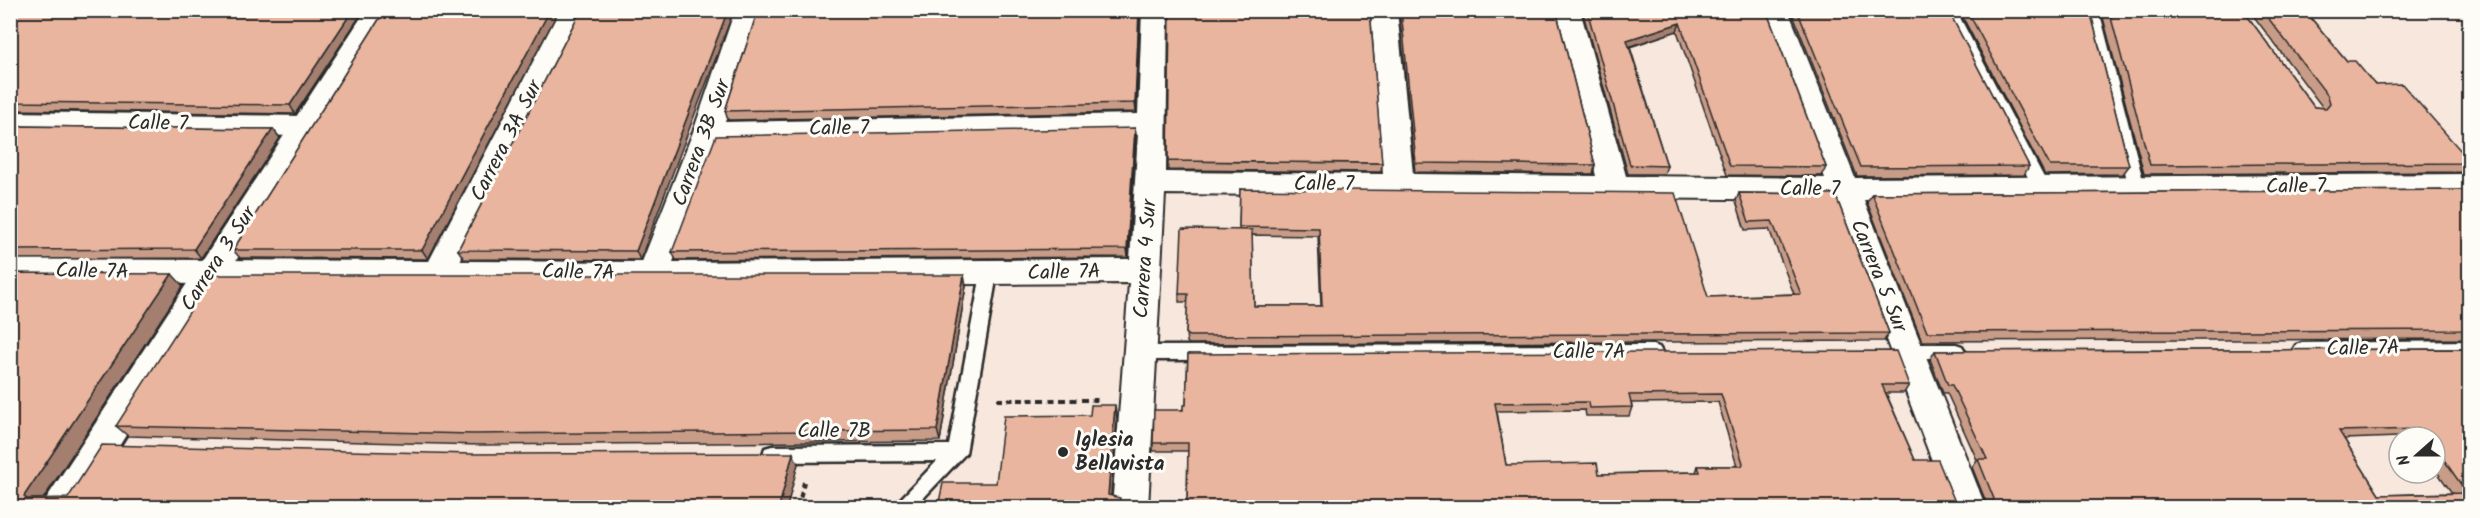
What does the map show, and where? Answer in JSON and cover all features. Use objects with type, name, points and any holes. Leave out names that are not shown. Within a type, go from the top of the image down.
[{"type":"street","name":"Carrera 3 Sur","points":[[59,507],[110,447],[210,273],[380,10]]},
{"type":"street","name":"Carrera 3A Sur","points":[[439,272],[574,10]]},
{"type":"street","name":"Carrera 3B Sur","points":[[653,274],[707,132],[748,10]]},
{"type":"street","name":"Carrera 4 Sur","points":[[1130,507],[1150,183],[1155,10]]},
{"type":"street","points":[[1384,10],[1399,184]]},
{"type":"street","points":[[1568,10],[1614,187]]},
{"type":"street","name":"Carrera 5 Sur","points":[[1775,10],[1844,189],[1897,351],[1968,507]]},
{"type":"street","name":"Calle 7","points":[[10,122],[306,126]]},
{"type":"street","name":"Calle 7","points":[[707,132],[1151,124]]},
{"type":"street","name":"Calle 7","points":[[1150,183],[1844,189],[2469,185]]},
{"type":"street","name":"Calle 7A","points":[[10,271],[653,274],[1145,272]]},
{"type":"lane","points":[[1949,10],[2042,189]]},
{"type":"lane","points":[[2092,10],[2138,188]]},
{"type":"lane","points":[[901,507],[957,453],[989,274]]},
{"type":"lane","name":"Calle 7A","points":[[2282,350],[2469,348]]},
{"type":"lane","points":[[1897,351],[1979,351]]},
{"type":"lane","name":"Calle 7A","points":[[1140,353],[1672,352]]},
{"type":"lane","name":"Calle 7B","points":[[752,454],[957,453]]},
{"type":"path","points":[[967,401],[1137,399]]},
{"type":"building","points":[[10,10],[353,10],[290,105],[10,102]]},
{"type":"building","points":[[385,10],[550,10],[422,250],[233,250]]},
{"type":"building","points":[[581,10],[728,10],[636,251],[458,250]]},
{"type":"building","points":[[758,10],[1139,10],[1135,103],[725,111]]},
{"type":"building","points":[[1170,10],[1370,10],[1382,163],[1168,161]]},
{"type":"building","points":[[1401,10],[1556,10],[1595,165],[1416,163]]},
{"type":"building","points":[[1587,10],[1766,10],[1826,167],[1730,166],[1680,23],[1627,40],[1667,166],[1630,165]]},
{"type":"building","points":[[1797,10],[1948,10],[2029,166],[1861,167]]},
{"type":"building","points":[[1967,10],[2090,10],[2129,166],[2050,166]]},
{"type":"building","points":[[2109,10],[2243,10],[2314,107],[2326,108],[2330,103],[2328,96],[2262,10],[2304,10],[2347,61],[2355,61],[2375,85],[2402,84],[2469,160],[2469,163],[2150,165]]},
{"type":"building","points":[[10,126],[273,129],[194,249],[10,250]]},
{"type":"building","points":[[1135,128],[1127,249],[672,252],[716,136]]},
{"type":"building","points":[[1240,189],[1675,193],[1708,297],[1801,294],[1772,221],[1749,222],[1739,193],[1835,194],[1889,333],[1189,336],[1186,334],[1188,294],[1179,294],[1182,229],[1252,230],[1254,306],[1322,306],[1319,228],[1239,227]]},
{"type":"building","points":[[2469,190],[2469,330],[1927,332],[1872,194]]},
{"type":"building","points":[[10,273],[172,274],[24,496],[26,499],[68,498],[102,445],[472,454],[793,453],[779,507],[10,507]]},
{"type":"building","points":[[213,275],[964,275],[937,430],[473,434],[116,426]]},
{"type":"building","points":[[2469,349],[2469,507],[1187,507],[1188,443],[1153,443],[1154,410],[1183,410],[1183,405],[1186,405],[1188,354],[1896,351],[1909,385],[1882,385],[1915,460],[1938,460],[1955,502],[1992,502],[1994,499],[1978,459],[1987,459],[1952,385],[1948,385],[1935,351]],"holes":[[[1721,394],[1743,463],[1742,466],[1698,466],[1700,472],[1599,474],[1597,463],[1506,465],[1495,403],[1588,402],[1589,408],[1632,407],[1629,395]]]},
{"type":"building","name":"Iglesia Bellavista","points":[[1091,405],[1115,405],[1108,495],[1120,498],[1119,507],[938,507],[943,483],[996,483],[1004,416],[1090,415]]},
{"type":"place","name":"Iglesia Bellavista","points":[[1063,452]]}]
